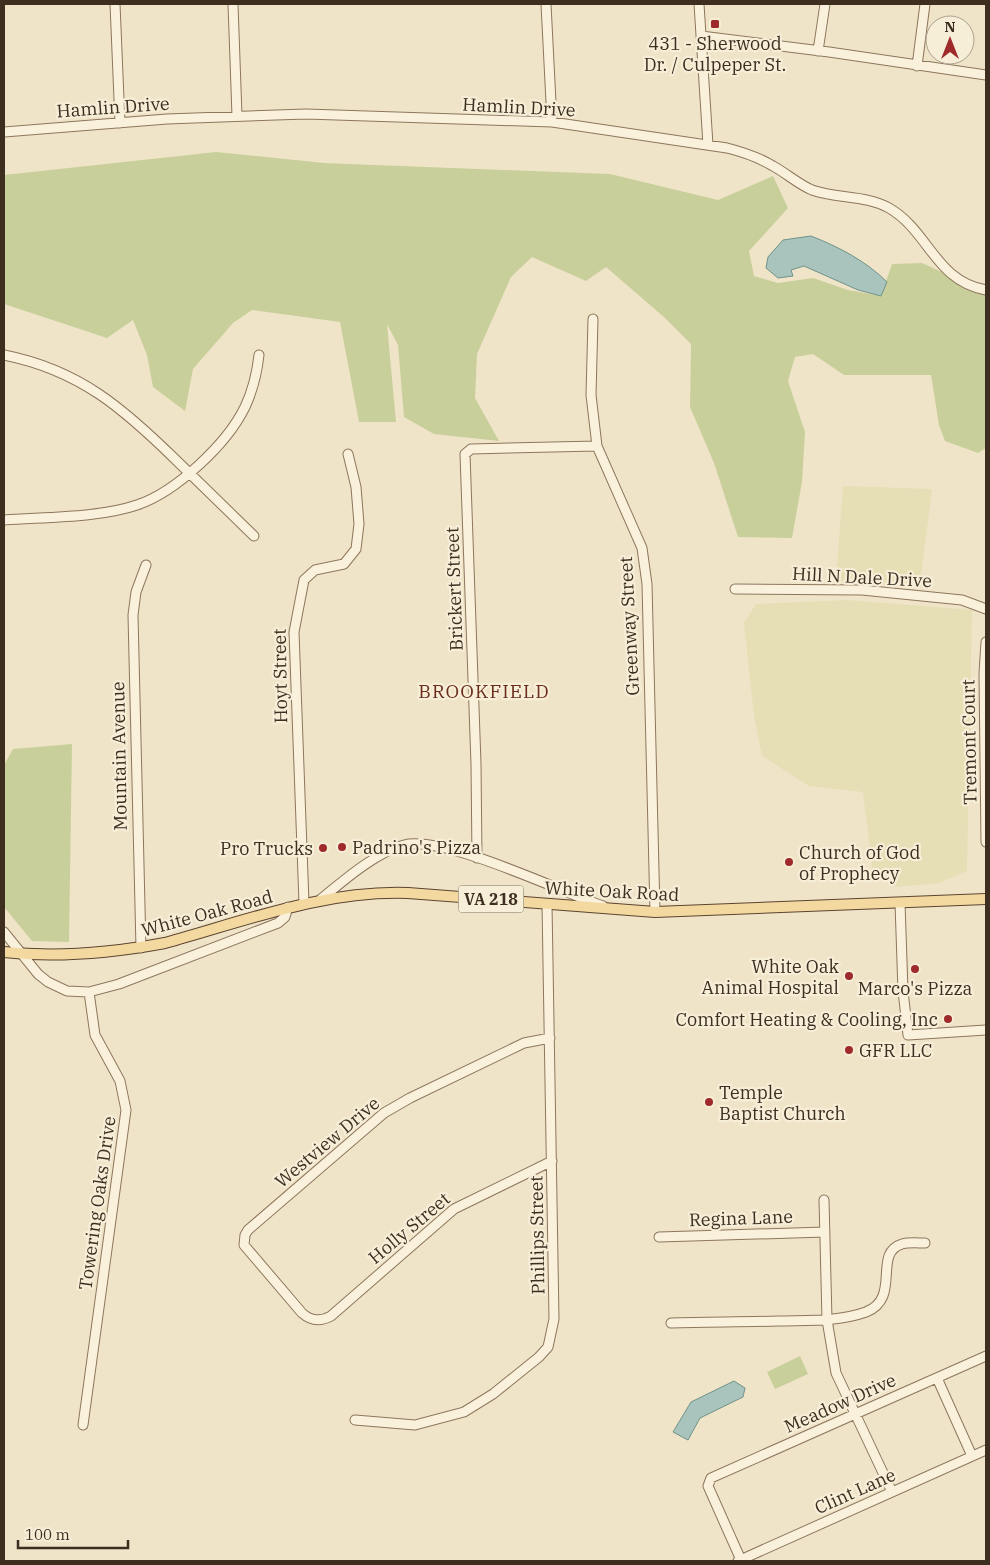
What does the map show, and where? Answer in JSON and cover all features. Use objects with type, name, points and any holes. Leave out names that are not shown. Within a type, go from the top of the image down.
[{"type":"main road","name":"White Oak Road","points":[[4,952],[21,954],[93,954],[141,948],[173,941],[321,899],[390,892],[655,912],[986,900]]},
{"type":"street","points":[[114,4],[120,123]]},
{"type":"street","points":[[232,4],[237,116]]},
{"type":"street","points":[[546,4],[552,122]]},
{"type":"street","points":[[699,4],[708,145]]},
{"type":"street","points":[[818,51],[825,4]]},
{"type":"street","points":[[917,66],[925,4]]},
{"type":"street","points":[[701,36],[986,75]]},
{"type":"street","name":"Hamlin Drive","points":[[4,132],[237,116],[306,114],[552,122],[708,145],[754,156],[814,191],[881,204],[900,216],[949,273],[967,285],[986,290]]},
{"type":"street","name":"Greenway Street","points":[[593,319],[591,395],[597,446],[642,548],[646,575],[655,912]]},
{"type":"street","points":[[4,355],[62,372],[100,393],[138,423],[254,536]]},
{"type":"street","points":[[4,520],[128,508],[160,494],[189,472],[227,435],[236,422],[255,380],[259,355]]},
{"type":"street","name":"Brickert Street","points":[[477,858],[476,764],[464,454],[471,449],[597,446]]},
{"type":"street","name":"Hoyt Street","points":[[304,903],[294,632],[304,580],[314,570],[344,564],[356,549],[359,524],[356,487],[348,454]]},
{"type":"street","name":"Mountain Avenue","points":[[141,948],[133,615],[136,592],[146,565]]},
{"type":"street","name":"Hill N Dale Drive","points":[[735,589],[862,590],[962,600],[986,608]]},
{"type":"street","name":"Tremont Court","points":[[986,642],[984,673],[986,842]]},
{"type":"street","points":[[321,899],[370,863],[402,845],[432,845],[477,858],[602,906],[628,911]]},
{"type":"street","points":[[900,903],[903,990],[908,1035],[986,1030]]},
{"type":"street","name":"Phillips Street","points":[[355,1420],[415,1425],[464,1412],[493,1394],[533,1363],[548,1347],[554,1319],[547,904]]},
{"type":"street","points":[[4,932],[38,974],[56,988],[89,992],[119,984],[278,923],[285,918],[288,907]]},
{"type":"street","name":"Towering Oaks Drive","points":[[83,1425],[126,1110],[120,1081],[95,1036],[89,992]]},
{"type":"street","name":"Westview Drive","points":[[296,1307],[246,1250],[244,1240],[248,1230],[384,1113],[410,1098],[524,1043],[550,1038]]},
{"type":"street","name":"Holly Street","points":[[296,1307],[311,1319],[326,1319],[454,1209],[552,1161]]},
{"type":"street","points":[[824,1200],[827,1320],[836,1373],[892,1492]]},
{"type":"street","name":"Regina Lane","points":[[659,1237],[825,1232]]},
{"type":"street","points":[[671,1323],[827,1320],[866,1312],[873,1308],[886,1290],[886,1262],[891,1251],[901,1244],[925,1243]]},
{"type":"street","name":"Meadow Drive","points":[[740,1561],[708,1486],[708,1481],[713,1477],[986,1356]]},
{"type":"street","points":[[936,1378],[972,1456]]},
{"type":"street","name":"Clint Lane","points":[[740,1561],[986,1450]]},
{"type":"shaded area","points":[[843,486],[932,489],[920,584],[836,581]]},
{"type":"shaded area","points":[[847,600],[972,610],[967,871],[939,883],[896,887],[873,875],[863,792],[809,786],[762,756],[754,716],[744,623],[756,604]]},
{"type":"green space","points":[[216,152],[324,163],[610,174],[718,200],[773,176],[788,208],[749,251],[754,276],[778,283],[813,278],[848,290],[881,296],[892,264],[922,263],[986,292],[986,448],[978,453],[945,441],[939,425],[931,375],[844,375],[813,354],[795,357],[788,381],[805,432],[802,482],[792,538],[738,537],[714,463],[690,407],[691,344],[665,318],[606,267],[586,281],[532,257],[511,277],[477,354],[475,398],[499,441],[434,434],[404,417],[398,345],[387,324],[396,422],[359,422],[340,322],[252,310],[233,323],[193,369],[185,411],[153,387],[147,355],[133,320],[107,338],[4,304],[4,175]]},
{"type":"green space","points":[[72,744],[69,942],[32,941],[4,907],[4,765],[13,749]]},
{"type":"green space","points":[[800,1356],[808,1374],[775,1389],[767,1372]]},
{"type":"water","points":[[811,236],[852,255],[879,274],[887,282],[881,296],[858,290],[804,266],[791,270],[793,276],[778,278],[766,268],[768,257],[783,240]]},
{"type":"water","points":[[734,1381],[745,1388],[743,1397],[700,1418],[688,1440],[673,1432],[691,1402]]},
{"type":"place","name":"431 - Sherwood Dr. / Culpeper St.","points":[[715,24]]},
{"type":"place","name":"Padrino's Pizza","points":[[342,847]]},
{"type":"place","name":"Pro Trucks","points":[[323,848]]},
{"type":"place","name":"Church of God of Prophecy","points":[[789,862]]},
{"type":"place","name":"Marco's Pizza","points":[[915,969]]},
{"type":"place","name":"White Oak Animal Hospital","points":[[849,976]]},
{"type":"place","name":"Comfort Heating & Cooling, Inc","points":[[948,1019]]},
{"type":"place","name":"GFR LLC","points":[[849,1050]]},
{"type":"place","name":"Temple Baptist Church","points":[[709,1102]]},
{"type":"district","name":"BROOKFIELD","points":[[484,691]]}]
